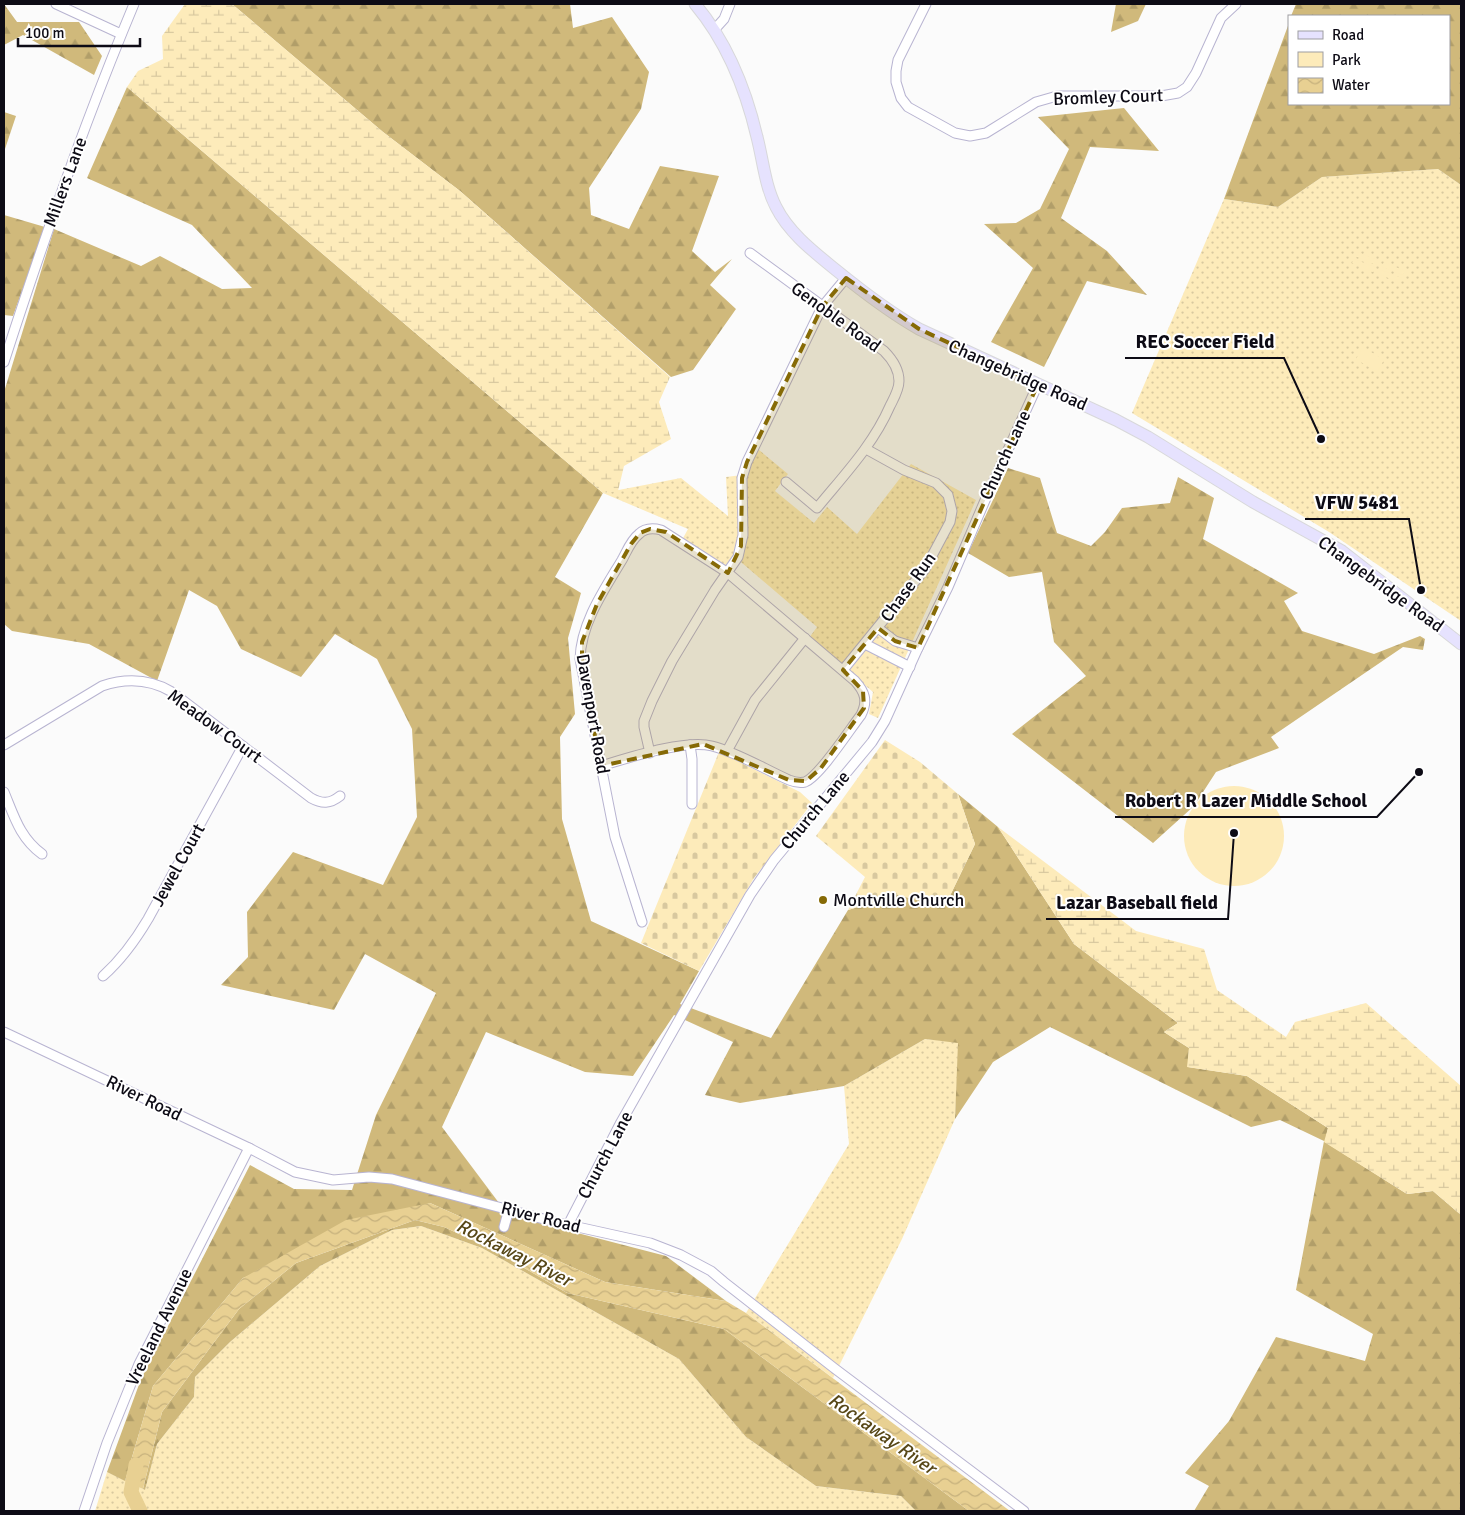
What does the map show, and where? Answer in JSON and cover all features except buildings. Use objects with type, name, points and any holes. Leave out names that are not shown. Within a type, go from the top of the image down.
[{"type":"main road","name":"Changebridge Road","points":[[695,4],[710,22],[730,62],[749,108],[770,192],[776,208],[796,235],[846,278],[895,316],[919,330],[1124,424],[1253,502],[1342,551],[1461,644]]},
{"type":"street","points":[[56,4],[121,34]]},
{"type":"street","name":"Millers Lane","points":[[4,362],[72,163],[134,4]]},
{"type":"street","points":[[714,30],[724,19],[730,4]]},
{"type":"street","name":"Bromley Court","points":[[926,4],[898,60],[896,76],[899,93],[904,103],[912,110],[955,133],[970,136],[986,133],[1031,105],[1046,98],[1073,95],[1170,96],[1178,93],[1187,87],[1196,73],[1220,18],[1236,4]]},
{"type":"street","name":"Genoble Road","points":[[750,253],[884,351],[892,359],[897,369],[899,380],[897,391],[881,426],[866,449],[817,508],[786,482]]},
{"type":"street","points":[[650,753],[644,721],[652,701],[672,661],[715,590],[736,562],[742,535],[741,487],[743,472],[822,307],[846,278]]},
{"type":"street","name":"Church Lane","points":[[568,1225],[617,1130],[750,895],[774,860],[872,742],[885,721],[948,587],[1038,384]]},
{"type":"street","name":"Chase Run","points":[[843,670],[925,569],[950,522],[952,506],[945,491],[936,483],[904,470],[866,449]]},
{"type":"street","name":"Davenport Road","points":[[642,922],[615,837],[582,671],[580,648],[597,604],[631,544],[645,530],[661,530],[728,573],[843,670],[860,686],[865,696],[861,715],[821,768],[806,781],[794,782],[727,751]]},
{"type":"street","name":"Chase Run","points":[[878,628],[894,641],[918,648]]},
{"type":"street","points":[[600,766],[690,745],[703,744],[727,751],[755,700],[805,638]]},
{"type":"street","points":[[865,644],[910,667]]},
{"type":"street","name":"Meadow Court","points":[[4,745],[102,686],[118,681],[146,682],[167,690],[317,802],[325,803],[335,800],[340,796]]},
{"type":"street","points":[[690,745],[692,759],[692,804]]},
{"type":"street","name":"Jewel Court","points":[[103,976],[119,961],[136,939],[243,746]]},
{"type":"street","points":[[4,792],[25,839],[42,854]]},
{"type":"street","name":"River Road","points":[[4,1032],[249,1148],[295,1172],[322,1179],[344,1180],[369,1177],[392,1179],[568,1225],[658,1245],[682,1255],[710,1271],[834,1368],[1024,1511]]},
{"type":"street","name":"Vreeland Avenue","points":[[84,1511],[110,1434],[138,1364],[249,1148]]},
{"type":"street","points":[[504,1227],[509,1210]]},
{"type":"highlighted area","points":[[846,278],[919,329],[1038,384],[918,648],[895,641],[878,628],[843,670],[863,691],[864,708],[821,768],[806,781],[789,780],[703,744],[601,766],[582,671],[582,642],[597,604],[631,544],[640,533],[650,529],[666,532],[728,573],[741,546],[742,478],[747,462],[822,307]]},
{"type":"green space","points":[[4,4],[17,22],[79,22],[102,56],[94,75],[23,35],[4,45]]},
{"type":"green space","points":[[185,4],[232,4],[383,132],[460,191],[670,377],[659,402],[671,439],[624,466],[618,491],[603,493],[127,87],[138,71],[163,59],[162,36]]},
{"type":"green space","points":[[232,4],[570,4],[573,28],[612,17],[649,72],[641,109],[589,188],[591,215],[629,229],[660,166],[719,176],[692,251],[715,272],[732,259],[710,285],[736,309],[693,370],[671,377],[460,191],[383,132]]},
{"type":"green space","points":[[1116,4],[1146,4],[1138,21],[1111,32]]},
{"type":"green space","points":[[1296,4],[1461,4],[1461,185],[1438,169],[1322,177],[1278,207],[1224,199],[1288,26],[1288,105],[1450,105],[1450,15],[1291,15]]},
{"type":"green space","points":[[127,87],[603,493],[555,577],[581,593],[568,638],[575,714],[560,737],[562,819],[591,921],[699,971],[680,1004],[771,1038],[848,910],[897,895],[945,906],[975,844],[958,794],[998,827],[1074,944],[1178,1023],[1164,1032],[1189,1048],[1188,1067],[1247,1076],[1328,1128],[1325,1142],[1407,1194],[1433,1191],[1461,1215],[1461,1511],[1194,1511],[1209,1486],[1185,1473],[1229,1421],[1276,1337],[1365,1361],[1373,1334],[1296,1290],[1324,1141],[1280,1120],[1251,1127],[1050,1027],[993,1062],[955,1119],[958,1043],[925,1039],[844,1086],[740,1103],[705,1095],[733,1042],[674,1015],[633,1076],[585,1072],[486,1032],[442,1127],[508,1215],[666,1256],[726,1301],[605,1282],[430,1203],[243,1278],[153,1386],[125,1481],[107,1472],[141,1379],[250,1165],[294,1189],[352,1190],[376,1115],[436,993],[365,954],[334,1010],[221,985],[248,957],[247,912],[293,852],[383,885],[417,817],[412,729],[377,659],[335,634],[301,677],[241,649],[217,606],[189,590],[157,681],[89,644],[12,631],[4,624],[4,392],[54,229],[141,266],[160,256],[222,289],[252,288],[192,225],[87,178]]},
{"type":"green space","points":[[1124,108],[1159,151],[1090,147],[1061,218],[1107,251],[1147,295],[1087,281],[1044,367],[991,342],[1033,268],[984,224],[1016,223],[1040,209],[1069,149],[1038,117]]},
{"type":"green space","points":[[4,112],[16,116],[4,152]]},
{"type":"green space","points":[[1438,169],[1461,185],[1461,621],[1329,532],[1132,413],[1224,199],[1278,207],[1322,177]]},
{"type":"green space","points":[[4,215],[45,227],[13,316],[4,315]]},
{"type":"green space","points":[[1357,252],[1378,260],[1376,265],[1355,256]]},
{"type":"green space","points":[[1354,259],[1375,267],[1373,272],[1352,263]]},
{"type":"green space","points":[[1384,262],[1405,271],[1403,275],[1382,267]]},
{"type":"green space","points":[[1381,270],[1402,278],[1400,283],[1379,274]]},
{"type":"green space","points":[[1363,347],[1384,360],[1377,372],[1356,359]]},
{"type":"green space","points":[[753,445],[788,474],[775,491],[814,523],[827,507],[857,534],[911,464],[976,500],[878,718],[869,714],[873,692],[809,638],[817,627],[735,557],[725,571],[682,540],[688,529],[603,493],[681,478],[728,516],[726,477],[742,475]]},
{"type":"green space","points":[[1008,468],[1040,478],[1057,533],[1091,546],[1105,532],[1122,508],[1170,503],[1178,477],[1214,498],[1203,539],[1298,593],[1284,601],[1302,631],[1374,654],[1420,636],[1425,639],[1423,650],[1403,647],[1271,737],[1279,748],[1216,772],[1194,806],[1153,843],[1012,734],[1086,676],[1054,642],[1042,572],[1009,577],[968,553]]},
{"type":"green space","points":[[885,740],[920,762],[958,794],[975,844],[945,906],[897,895],[848,910],[865,877],[816,836]]},
{"type":"green space","points":[[719,752],[800,792],[812,803],[754,878],[699,971],[641,943]]},
{"type":"green space","points":[[1234,786],[1253,790],[1269,801],[1280,817],[1284,836],[1280,855],[1269,871],[1253,882],[1234,886],[1215,882],[1199,871],[1188,855],[1184,836],[1188,817],[1199,801],[1215,790]]},
{"type":"green space","points":[[998,827],[1136,931],[1204,949],[1217,990],[1286,1037],[1295,1022],[1366,1003],[1461,1086],[1461,1215],[1433,1191],[1407,1194],[1324,1142],[1328,1128],[1247,1076],[1187,1067],[1189,1048],[1164,1032],[1178,1023],[1074,944]]},
{"type":"green space","points":[[925,1039],[959,1042],[955,1119],[902,1239],[833,1378],[746,1313],[849,1144],[844,1086]]},
{"type":"green space","points":[[415,1220],[444,1227],[492,1249],[567,1293],[724,1329],[969,1511],[916,1511],[901,1496],[816,1486],[746,1437],[679,1359],[482,1248],[421,1226],[392,1230],[320,1266],[230,1342],[195,1377],[194,1397],[157,1444],[145,1490],[143,1489],[162,1412],[239,1309],[296,1263]]},
{"type":"green space","points":[[421,1226],[482,1248],[679,1359],[746,1437],[816,1486],[901,1496],[916,1511],[95,1511],[107,1472],[145,1490],[157,1444],[194,1397],[195,1377],[230,1342],[320,1266],[392,1230]]},
{"type":"water","name":"Rockaway River","points":[[430,1203],[605,1282],[726,1301],[746,1313],[1010,1511],[969,1511],[724,1329],[567,1293],[492,1249],[444,1227],[415,1220],[296,1263],[239,1309],[162,1412],[143,1489],[125,1481],[153,1386],[243,1278],[346,1220]]},
{"type":"waterway","name":"Rockaway River","points":[[136,1465],[131,1492],[140,1511]]},
{"type":"place","name":"REC Soccer Field","points":[[1321,439]]},
{"type":"place","name":"VFW 5481","points":[[1421,590]]},
{"type":"place","name":"Robert R Lazer Middle School","points":[[1419,772]]},
{"type":"place","name":"Lazar Baseball field","points":[[1234,833]]},
{"type":"place","name":"Montville Church","points":[[823,900]]}]
